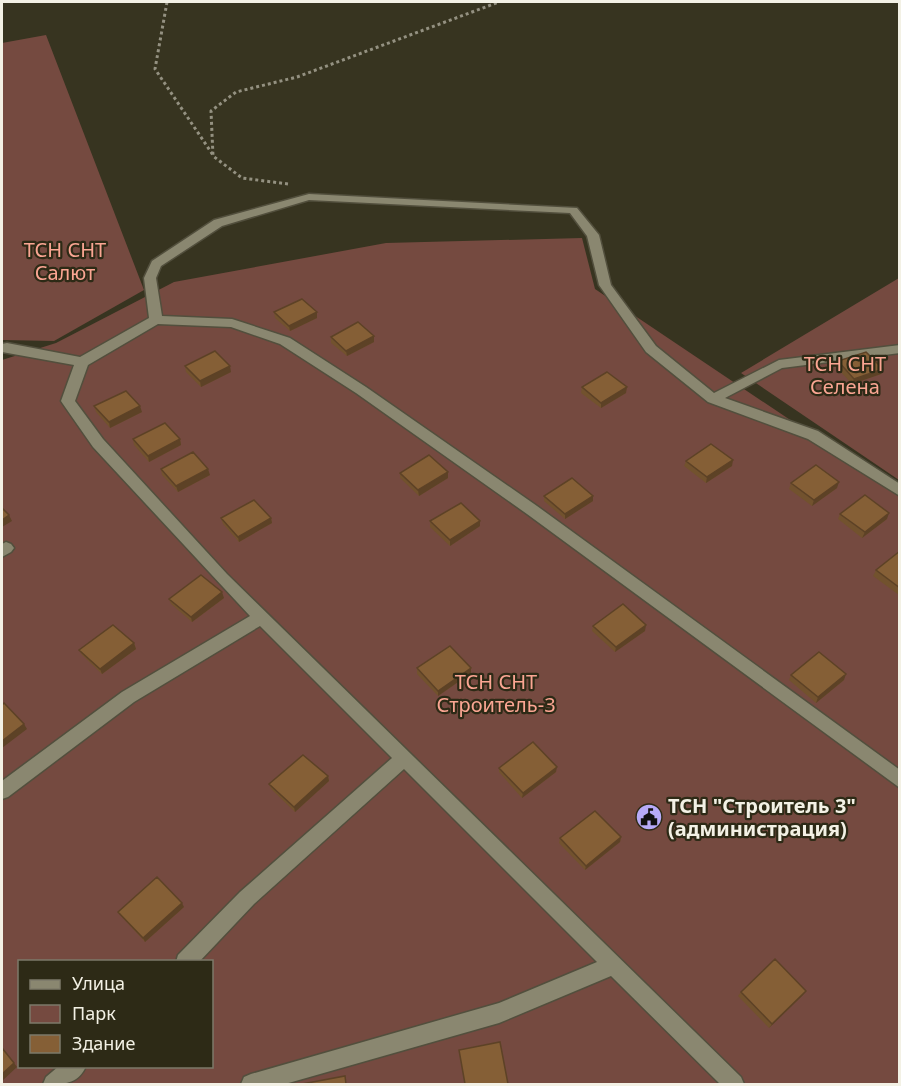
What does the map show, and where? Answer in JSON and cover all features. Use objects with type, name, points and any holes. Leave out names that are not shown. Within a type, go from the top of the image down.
[{"type":"lane","points":[[156,320],[150,278],[156,264],[218,223],[309,197],[573,210],[593,235],[605,285],[651,349],[713,399],[813,435],[900,491]]},
{"type":"lane","points":[[2,348],[82,362],[156,320],[232,323],[285,342],[362,390],[523,503],[900,780]]},
{"type":"lane","points":[[713,399],[779,364],[900,349]]},
{"type":"lane","points":[[82,362],[68,401],[98,443],[222,579],[734,1084]]},
{"type":"lane","points":[[2,791],[128,697],[261,617]]},
{"type":"lane","points":[[188,960],[247,898],[405,757]]},
{"type":"lane","points":[[250,1084],[499,1013],[614,965]]},
{"type":"lane","points":[[53,1084],[73,1068]]},
{"type":"path","points":[[167,2],[155,69],[213,156],[242,178],[313,188],[309,197]]},
{"type":"path","points":[[213,156],[211,111],[236,92],[297,77],[499,2]]},
{"type":"green space","name":"ТСН СНТ Салют","points":[[46,35],[144,290],[54,341],[2,340],[2,43]]},
{"type":"green space","name":"ТСН СНТ Строитель-3","points":[[582,238],[595,289],[899,493],[899,1084],[2,1084],[2,360],[56,343],[174,282],[386,243]]},
{"type":"green space","name":"ТСН СНТ Селена","points":[[899,278],[899,480],[741,373]]},
{"type":"building","points":[[302,299],[317,312],[289,326],[274,312]]},
{"type":"building","points":[[358,322],[374,336],[346,351],[331,337]]},
{"type":"building","points":[[215,351],[230,366],[200,381],[185,366]]},
{"type":"building","points":[[866,352],[883,369],[854,379],[838,361]]},
{"type":"building","points":[[607,372],[627,387],[601,403],[582,387]]},
{"type":"building","points":[[126,391],[140,406],[109,422],[94,406]]},
{"type":"building","points":[[165,423],[180,439],[148,456],[133,439]]},
{"type":"building","points":[[711,444],[733,460],[707,477],[686,461]]},
{"type":"building","points":[[193,452],[208,469],[176,486],[161,469]]},
{"type":"building","points":[[429,455],[448,472],[418,490],[400,473]]},
{"type":"building","points":[[816,465],[839,482],[814,500],[791,483]]},
{"type":"building","points":[[572,478],[593,496],[565,514],[544,496]]},
{"type":"building","points":[[865,495],[889,513],[865,532],[840,514]]},
{"type":"building","points":[[254,500],[271,518],[238,537],[221,518]]},
{"type":"building","points":[[461,503],[480,521],[450,540],[430,521]]},
{"type":"building","points":[[2,508],[9,515],[2,520]]},
{"type":"building","points":[[900,551],[900,588],[876,570]]},
{"type":"building","points":[[201,575],[222,592],[191,617],[169,599]]},
{"type":"building","points":[[623,604],[646,625],[616,647],[593,626]]},
{"type":"building","points":[[113,625],[134,643],[100,669],[79,650]]},
{"type":"building","points":[[450,646],[471,668],[438,691],[417,668]]},
{"type":"building","points":[[819,652],[846,674],[818,697],[791,675]]},
{"type":"building","points":[[4,703],[24,724],[2,741],[2,705]]},
{"type":"building","points":[[533,742],[557,767],[523,793],[499,768]]},
{"type":"building","points":[[303,755],[328,776],[294,807],[269,784]]},
{"type":"building","points":[[595,811],[621,837],[586,866],[560,838]]},
{"type":"building","points":[[157,877],[182,903],[143,938],[118,912]]},
{"type":"building","points":[[775,959],[806,991],[772,1024],[741,992]]},
{"type":"building","points":[[500,1042],[508,1084],[465,1084],[459,1050]]},
{"type":"building","points":[[2,1048],[14,1063],[2,1074]]},
{"type":"building","points":[[345,1076],[346,1084],[302,1084]]},
{"type":"place","name":"ТСН \"Строитель 3\" (администрация)","points":[[649,817]]}]
